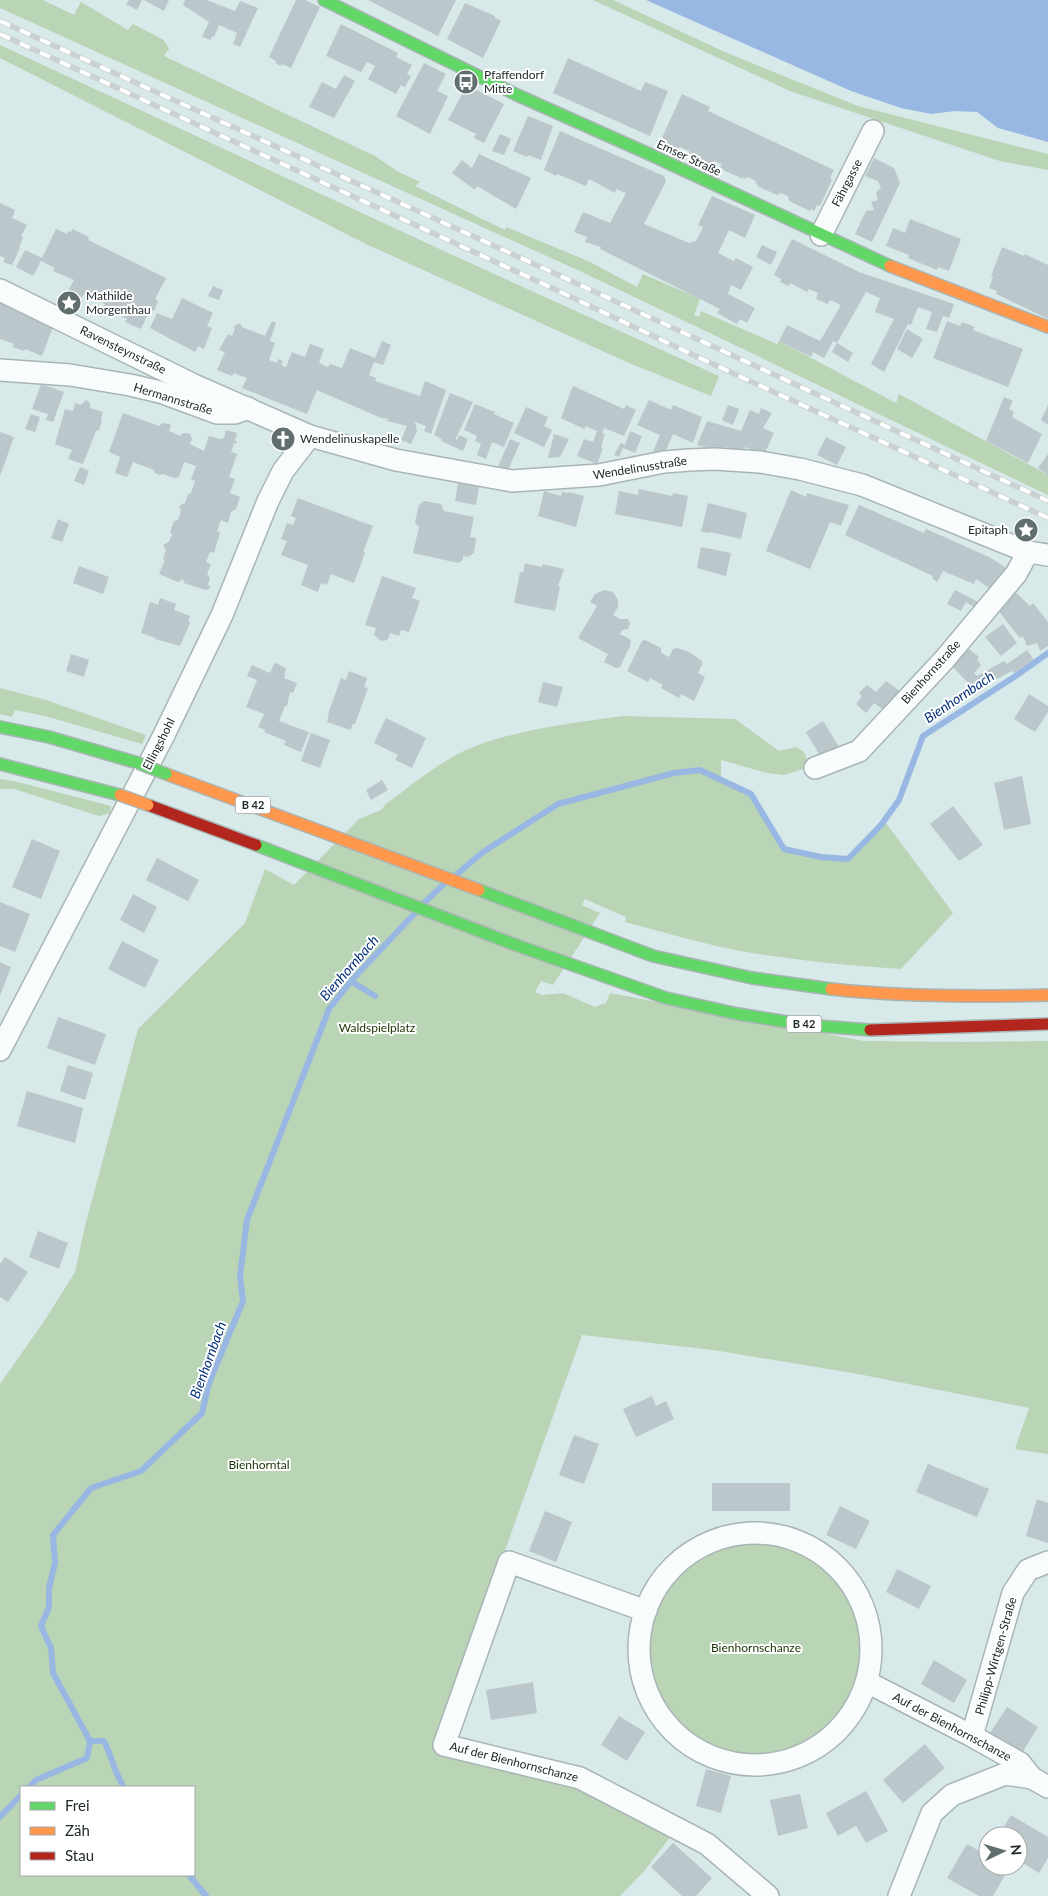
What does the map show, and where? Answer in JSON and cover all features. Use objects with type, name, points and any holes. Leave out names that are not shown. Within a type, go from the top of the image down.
[{"type":"main road","name":"Emser Straße","points":[[324,0],[517,95],[649,154],[820,235],[918,278],[1048,327]]},
{"type":"main road","name":"B 42","points":[[0,726],[49,737],[138,763],[340,837],[587,932],[653,956],[704,970],[760,981],[880,995],[941,998],[1048,995]]},
{"type":"main road","name":"B 42","points":[[0,764],[120,795],[312,866],[513,944],[666,998],[738,1014],[806,1025],[881,1031],[1048,1024]]},
{"type":"main road","points":[[997,996],[1009,985]]},
{"type":"street","name":"Fährgasse","points":[[820,235],[874,131]]},
{"type":"street","name":"Ravensteynstraße","points":[[0,290],[194,384],[248,408]]},
{"type":"street","name":"Hermannstraße","points":[[0,370],[63,374],[130,385],[160,392],[217,412],[235,413],[248,408]]},
{"type":"street","points":[[248,408],[310,436]]},
{"type":"street","name":"Wendelinusstraße","points":[[310,436],[396,460],[512,481],[599,475],[664,462],[715,459],[786,466],[862,485],[1038,553]]},
{"type":"street","name":"Ellingshohl","points":[[0,1050],[167,728],[222,615],[268,501],[283,471],[310,436]]},
{"type":"street","name":"Bienhornstraße","points":[[814,768],[859,751],[944,660],[1016,574],[1038,553]]},
{"type":"street","points":[[746,1533],[767,1533],[787,1537],[807,1545],[831,1560],[854,1587],[866,1612],[870,1633],[872,1654],[867,1682],[856,1707],[844,1724],[830,1739],[813,1750],[787,1761],[768,1765],[747,1765],[720,1760],[701,1752],[679,1736],[665,1722],[653,1704],[645,1685],[639,1652],[641,1631],[646,1612],[654,1592],[666,1575],[699,1548],[718,1539],[746,1533]]},
{"type":"street","name":"Auf der Bienhornschanze","points":[[646,1612],[509,1562],[444,1745],[580,1778],[707,1844],[768,1896]]},
{"type":"street","name":"Philipp-Wirtgen-Straße","points":[[972,1736],[1013,1593],[1028,1570],[1048,1562]]},
{"type":"street","name":"Auf der Bienhornschanze","points":[[867,1682],[1020,1763],[1040,1783]]},
{"type":"street","name":"Auf der Bienhornschanze","points":[[899,1896],[932,1813],[952,1795],[1005,1774],[1040,1783]]},
{"type":"green space","points":[[0,0],[43,0],[74,15],[81,2],[128,30],[133,24],[164,40],[169,49],[164,56],[375,156],[397,171],[420,182],[415,186],[505,230],[506,227],[588,261],[637,287],[643,274],[700,299],[694,315],[699,317],[701,311],[777,344],[779,341],[896,403],[899,394],[1048,475],[1048,495],[584,273],[0,8]]},
{"type":"green space","points":[[593,0],[613,0],[727,53],[858,106],[1048,154],[1048,170],[1000,161],[790,91]]},
{"type":"green space","points":[[0,45],[446,252],[719,376],[711,396],[629,363],[366,244],[0,58]]},
{"type":"green space","points":[[0,688],[46,700],[146,735],[142,744],[45,716],[15,710],[12,717],[0,714]]},
{"type":"green space","name":"Bienhorntal","points":[[623,716],[735,719],[779,751],[796,747],[804,752],[810,767],[784,775],[767,773],[721,760],[721,777],[751,792],[786,848],[820,855],[847,857],[879,823],[886,823],[953,913],[901,969],[808,961],[720,947],[625,922],[626,917],[585,899],[582,905],[600,913],[553,985],[541,981],[535,992],[542,995],[563,993],[595,1007],[606,1003],[610,993],[864,1041],[1048,1041],[1048,1454],[1015,1449],[1029,1408],[858,1374],[713,1350],[582,1335],[435,1746],[576,1786],[671,1836],[645,1870],[620,1896],[0,1896],[0,1384],[45,1320],[75,1272],[85,1226],[138,1029],[245,923],[265,869],[294,885],[359,819],[381,810],[387,803],[441,764],[478,745],[518,733]]},
{"type":"green space","points":[[0,779],[111,806],[110,813],[99,816],[14,789],[0,789]]},
{"type":"green space","name":"Bienhornschanze","points":[[745,1541],[767,1541],[787,1545],[807,1553],[832,1572],[851,1597],[859,1617],[863,1648],[859,1679],[851,1699],[832,1724],[807,1743],[787,1751],[767,1755],[745,1755],[725,1751],[705,1743],[688,1731],[673,1716],[661,1699],[653,1679],[649,1659],[649,1637],[653,1617],[661,1597],[673,1580],[688,1565],[705,1553],[725,1545]]},
{"type":"water","points":[[646,0],[1048,0],[1048,142],[998,128],[977,112],[955,111],[931,114],[901,108],[851,91]]},
{"type":"building","points":[[129,0],[142,0],[137,10],[126,4]]},
{"type":"building","points":[[144,0],[169,0],[164,11]]},
{"type":"building","points":[[185,0],[206,0],[235,11],[240,1],[258,8],[240,47],[233,44],[237,33],[219,25],[211,40],[202,37],[209,22],[183,5]]},
{"type":"building","points":[[296,0],[305,0],[320,7],[291,68],[275,63],[276,61],[269,57]]},
{"type":"building","points":[[368,0],[456,0],[438,36]]},
{"type":"building","points":[[465,3],[495,16],[495,18],[501,21],[483,58],[447,39]]},
{"type":"building","points":[[341,24],[398,53],[396,57],[412,65],[407,74],[411,76],[405,87],[401,85],[396,94],[368,79],[375,66],[367,62],[361,72],[326,56]]},
{"type":"building","points":[[568,58],[641,91],[645,82],[668,91],[650,136],[553,93]]},
{"type":"building","points":[[424,63],[446,74],[437,91],[448,96],[430,134],[396,116]]},
{"type":"building","points":[[344,75],[355,81],[334,118],[309,107],[322,82],[336,89]]},
{"type":"building","points":[[467,85],[504,104],[484,143],[474,138],[476,134],[448,120]]},
{"type":"building","points":[[682,94],[710,107],[708,111],[834,170],[830,178],[832,180],[820,206],[817,205],[814,211],[811,209],[810,211],[791,202],[788,199],[789,197],[781,193],[777,195],[757,186],[756,181],[747,177],[746,179],[743,177],[743,179],[723,170],[720,167],[722,164],[714,161],[713,164],[709,163],[680,147],[677,150],[665,145],[666,143],[661,140]]},
{"type":"building","points":[[528,116],[553,126],[541,160],[513,151]]},
{"type":"building","points":[[560,131],[664,176],[666,181],[644,224],[689,243],[696,241],[703,227],[698,225],[712,196],[755,215],[745,238],[729,230],[718,253],[734,261],[736,258],[753,267],[741,290],[731,285],[728,294],[755,308],[747,323],[740,319],[737,324],[717,313],[720,309],[600,249],[601,247],[585,242],[587,237],[574,232],[583,212],[610,223],[626,193],[616,189],[615,193],[589,179],[586,186],[544,170]]},
{"type":"building","points":[[500,134],[511,139],[504,155],[492,151]]},
{"type":"building","points":[[479,154],[531,178],[516,209],[477,186],[475,190],[452,173],[462,160],[472,168]]},
{"type":"building","points":[[874,158],[894,168],[900,183],[872,242],[855,234],[866,211],[874,210],[871,202],[878,200],[876,192],[881,188],[878,181],[865,176]]},
{"type":"building","points":[[0,203],[15,210],[12,218],[27,225],[21,236],[23,237],[20,248],[12,265],[3,262],[5,258],[0,256]]},
{"type":"building","points":[[910,219],[961,239],[949,271],[938,267],[937,270],[908,258],[909,255],[886,246],[893,228],[905,233]]},
{"type":"building","points":[[56,229],[67,234],[72,229],[89,237],[88,240],[166,278],[155,299],[158,301],[154,311],[150,309],[141,329],[125,322],[127,319],[102,308],[105,304],[84,294],[82,297],[68,291],[74,280],[53,271],[55,268],[41,261],[33,276],[16,267],[25,250],[42,258]]},
{"type":"building","points":[[792,239],[859,272],[954,304],[949,318],[943,316],[937,332],[926,329],[932,312],[918,307],[911,325],[908,324],[884,372],[871,364],[894,319],[875,312],[880,298],[866,292],[837,343],[833,341],[824,358],[813,352],[811,357],[779,341],[787,325],[820,341],[841,305],[830,300],[828,304],[816,299],[818,293],[809,289],[807,292],[790,283],[789,286],[780,282],[781,279],[774,275]]},
{"type":"building","points":[[762,245],[777,252],[771,265],[756,257]]},
{"type":"building","points":[[1002,247],[1024,256],[1025,254],[1048,265],[1048,319],[996,294],[997,291],[989,288],[993,277],[991,276]]},
{"type":"building","points":[[213,286],[223,290],[219,300],[208,296]]},
{"type":"building","points":[[182,298],[213,313],[207,326],[212,328],[204,349],[198,346],[195,352],[150,328],[157,313],[172,319]]},
{"type":"building","points":[[0,299],[54,324],[42,356],[25,349],[24,351],[13,347],[14,344],[0,339]]},
{"type":"building","points":[[272,321],[276,323],[270,341],[275,343],[269,360],[277,363],[278,359],[283,361],[281,365],[286,367],[292,352],[305,357],[310,344],[324,349],[319,363],[328,367],[330,364],[342,368],[350,348],[375,358],[382,341],[391,345],[383,365],[374,362],[369,375],[376,378],[375,381],[420,396],[425,381],[446,390],[431,434],[424,431],[426,426],[415,422],[417,431],[411,444],[401,440],[407,426],[387,421],[388,419],[381,418],[317,390],[307,414],[242,388],[247,378],[234,373],[232,376],[217,370],[225,352],[219,350],[228,334],[232,336],[235,329],[234,326],[240,323],[242,327],[265,336]]},
{"type":"building","points":[[947,321],[960,326],[962,322],[975,327],[973,330],[1023,349],[1008,387],[933,358]]},
{"type":"building","points":[[907,329],[923,339],[912,358],[897,349]]},
{"type":"building","points":[[837,343],[853,353],[848,362],[832,352]]},
{"type":"building","points":[[41,384],[64,392],[53,422],[46,420],[48,414],[32,409]]},
{"type":"building","points":[[573,386],[624,409],[626,405],[636,410],[624,436],[604,428],[602,433],[605,434],[601,447],[603,448],[597,464],[577,456],[584,439],[593,442],[597,431],[586,426],[584,429],[561,418]]},
{"type":"building","points":[[450,393],[473,402],[456,438],[457,441],[459,435],[468,439],[463,451],[441,441],[442,439],[434,435]]},
{"type":"building","points":[[1004,397],[1013,401],[1009,409],[1014,412],[1012,417],[1042,434],[1028,463],[986,441]]},
{"type":"building","points":[[86,400],[90,403],[90,408],[103,412],[99,430],[96,431],[83,464],[68,459],[72,450],[55,444],[65,409],[73,411],[75,403],[81,405]]},
{"type":"building","points":[[649,400],[671,410],[673,405],[702,417],[693,443],[673,434],[666,450],[653,452],[660,435],[637,425]]},
{"type":"building","points":[[475,404],[495,412],[494,414],[514,423],[504,447],[492,442],[486,459],[477,455],[481,444],[475,441],[477,436],[464,430]]},
{"type":"building","points":[[728,405],[739,409],[733,425],[722,420]]},
{"type":"building","points":[[1048,405],[1048,425],[1041,420]]},
{"type":"building","points":[[526,407],[548,417],[544,426],[552,430],[544,447],[514,433]]},
{"type":"building","points":[[761,408],[772,413],[763,428],[774,433],[764,455],[745,447],[743,454],[725,447],[723,452],[697,445],[707,421],[741,431],[750,410],[759,414]]},
{"type":"building","points":[[123,413],[159,426],[163,423],[170,424],[169,431],[181,436],[181,434],[185,433],[190,434],[192,439],[190,444],[204,451],[209,436],[220,439],[224,438],[226,430],[237,433],[235,441],[237,442],[236,444],[234,443],[231,452],[237,454],[229,477],[235,479],[230,493],[240,497],[236,509],[231,512],[228,523],[221,520],[217,531],[220,532],[214,553],[210,552],[206,562],[211,564],[207,574],[210,578],[208,584],[211,588],[206,590],[184,583],[183,579],[178,582],[159,574],[165,560],[163,559],[166,550],[163,545],[169,542],[174,521],[178,520],[181,511],[179,506],[185,503],[188,494],[191,493],[195,481],[191,479],[196,466],[184,462],[179,477],[174,478],[163,474],[160,475],[155,473],[154,470],[133,462],[127,477],[115,473],[120,457],[109,452]]},
{"type":"building","points":[[31,414],[40,417],[35,432],[25,429]]},
{"type":"building","name":"Wendelinuskapelle","points":[[279,431],[290,439],[287,445],[275,438]]},
{"type":"building","points":[[630,431],[642,436],[635,453],[623,448],[619,457],[614,455],[621,443],[625,445]]},
{"type":"building","points":[[0,432],[14,437],[0,476]]},
{"type":"building","points":[[554,434],[569,439],[560,457],[548,458]]},
{"type":"building","points":[[826,437],[846,447],[837,465],[817,455]]},
{"type":"building","points":[[510,439],[520,443],[508,470],[497,469]]},
{"type":"building","points":[[1048,454],[1048,475],[1038,468]]},
{"type":"building","points":[[80,467],[89,471],[84,485],[74,481]]},
{"type":"building","points":[[458,483],[479,487],[476,505],[455,501]]},
{"type":"building","points":[[639,489],[672,496],[673,493],[688,496],[682,527],[615,514],[619,491],[638,495]]},
{"type":"building","points":[[791,490],[806,497],[807,493],[849,505],[841,526],[830,522],[810,569],[766,551]]},
{"type":"building","points":[[544,491],[561,496],[562,492],[569,492],[584,496],[576,527],[538,516]]},
{"type":"building","points":[[298,498],[373,526],[354,583],[331,574],[327,585],[321,583],[318,592],[301,585],[308,565],[281,555],[287,541],[281,539],[287,523],[293,525],[296,518],[291,516]]},
{"type":"building","points":[[424,501],[441,504],[444,511],[474,517],[470,537],[476,538],[474,553],[468,557],[463,556],[463,560],[458,563],[413,553],[419,527],[415,522],[419,505]]},
{"type":"building","points":[[708,503],[747,513],[741,539],[710,532],[701,532]]},
{"type":"building","points":[[859,505],[924,533],[926,529],[991,558],[1011,571],[995,592],[976,579],[974,584],[943,571],[937,582],[932,578],[933,576],[845,535]]},
{"type":"building","points":[[58,519],[69,524],[62,542],[51,538]]},
{"type":"building","points":[[701,547],[731,553],[726,576],[697,568]]},
{"type":"building","points":[[525,563],[542,567],[542,564],[564,569],[558,586],[560,587],[555,611],[514,603],[520,572],[523,573]]},
{"type":"building","points":[[79,566],[109,577],[103,594],[73,583]]},
{"type":"building","points":[[382,576],[416,588],[412,598],[420,601],[409,632],[401,630],[399,636],[390,633],[388,639],[384,641],[374,635],[376,628],[365,625]]},
{"type":"building","points":[[1011,588],[1030,606],[1033,603],[1048,622],[1048,646],[1040,651],[1037,643],[1027,646],[1023,636],[1020,638],[994,605]]},
{"type":"building","points":[[604,590],[613,592],[618,600],[618,607],[613,615],[620,619],[628,619],[630,624],[628,629],[622,630],[620,634],[631,641],[630,646],[620,667],[616,668],[604,662],[608,654],[578,638],[597,606],[590,602],[595,594]]},
{"type":"building","points":[[955,590],[984,605],[979,611],[966,602],[961,611],[947,604]]},
{"type":"building","points":[[160,598],[176,604],[174,610],[190,616],[188,622],[190,623],[180,646],[141,633],[150,602],[158,605]]},
{"type":"building","points":[[1003,624],[1017,643],[1001,656],[985,637]]},
{"type":"building","points":[[645,640],[661,648],[661,653],[669,657],[673,649],[677,648],[689,652],[702,661],[698,673],[705,677],[694,701],[681,694],[679,698],[661,688],[663,685],[650,678],[648,682],[627,671],[642,641]]},
{"type":"building","points":[[963,644],[979,657],[977,660],[981,665],[974,673],[977,676],[1004,661],[1007,664],[1027,650],[1034,660],[1014,673],[1012,671],[975,690],[948,662]]},
{"type":"building","points":[[71,654],[89,660],[84,677],[66,671]]},
{"type":"building","points":[[276,663],[286,668],[284,678],[297,683],[293,693],[290,692],[287,706],[285,706],[279,721],[309,732],[301,752],[284,745],[286,741],[264,732],[265,730],[258,727],[264,714],[246,707],[257,680],[247,676],[252,665],[270,673]]},
{"type":"building","points":[[349,671],[367,678],[364,687],[368,688],[355,724],[353,724],[350,730],[327,722],[341,678],[346,680]]},
{"type":"building","points":[[886,681],[904,694],[888,713],[874,703],[866,713],[856,704],[862,696],[859,693],[867,685],[876,692]]},
{"type":"building","points":[[543,682],[563,687],[557,707],[538,702]]},
{"type":"building","points":[[1029,694],[1048,706],[1048,712],[1035,732],[1014,719]]},
{"type":"building","points":[[386,718],[426,738],[412,768],[395,760],[398,755],[374,743]]},
{"type":"building","points":[[823,721],[841,750],[823,761],[806,732]]},
{"type":"building","points":[[311,733],[330,740],[320,768],[301,761]]},
{"type":"building","points":[[1022,776],[1031,824],[1004,830],[994,783]]},
{"type":"building","points":[[382,780],[388,790],[371,800],[366,790]]},
{"type":"building","points":[[953,806],[983,845],[959,861],[930,824]]},
{"type":"building","points":[[32,839],[60,851],[41,899],[12,887]]},
{"type":"building","points":[[157,858],[199,880],[188,901],[146,880]]},
{"type":"building","points":[[133,894],[157,907],[144,933],[120,920]]},
{"type":"building","points":[[0,902],[30,914],[15,952],[0,946]]},
{"type":"building","points":[[122,941],[159,960],[145,988],[108,969]]},
{"type":"building","points":[[0,962],[11,967],[0,996]]},
{"type":"building","points":[[58,1017],[106,1034],[95,1065],[47,1048]]},
{"type":"building","points":[[68,1065],[93,1073],[85,1100],[60,1091]]},
{"type":"building","points":[[27,1091],[83,1108],[75,1143],[17,1126]]},
{"type":"building","points":[[38,1231],[68,1243],[59,1269],[29,1257]]},
{"type":"building","points":[[5,1257],[28,1272],[8,1302],[0,1297],[0,1264]]},
{"type":"building","points":[[652,1396],[656,1406],[666,1401],[674,1419],[636,1437],[623,1409]]},
{"type":"building","points":[[574,1435],[599,1444],[584,1484],[559,1475]]},
{"type":"building","points":[[928,1464],[989,1489],[977,1517],[916,1492]]},
{"type":"building","points":[[712,1483],[790,1483],[790,1511],[712,1511]]},
{"type":"building","points":[[1037,1499],[1048,1503],[1048,1543],[1026,1536]]},
{"type":"building","points":[[840,1506],[870,1521],[856,1549],[826,1535]]},
{"type":"building","points":[[545,1511],[572,1522],[556,1562],[529,1551]]},
{"type":"building","points":[[897,1569],[931,1586],[919,1609],[886,1592]]},
{"type":"building","points":[[934,1660],[967,1680],[954,1703],[921,1684]]},
{"type":"building","points":[[533,1682],[537,1713],[491,1720],[486,1690]]},
{"type":"building","points":[[1007,1707],[1038,1727],[1022,1753],[990,1733]]},
{"type":"building","points":[[619,1716],[645,1732],[627,1761],[601,1745]]},
{"type":"building","points":[[925,1744],[945,1768],[903,1803],[883,1780]]},
{"type":"building","points":[[706,1769],[731,1776],[721,1813],[696,1806]]},
{"type":"building","points":[[866,1791],[888,1831],[866,1843],[856,1826],[838,1836],[826,1813]]},
{"type":"building","points":[[800,1794],[808,1828],[778,1836],[770,1800]]},
{"type":"building","points":[[1011,1815],[1048,1837],[1048,1858],[1039,1873],[1028,1866],[1028,1826],[1004,1826]]},
{"type":"building","points":[[673,1843],[712,1878],[696,1896],[682,1896],[651,1867]]},
{"type":"building","points":[[967,1844],[978,1850],[978,1876],[1004,1876],[993,1896],[979,1896],[947,1878]]},
{"type":"waterway","name":"Bienhornbach","points":[[457,874],[483,852],[558,804],[674,773],[700,770],[751,794],[784,849],[821,857],[848,859],[881,825],[899,800],[923,736],[1048,653]]},
{"type":"waterway","name":"Bienhornbach","points":[[425,902],[443,885]]},
{"type":"waterway","name":"Bienhornbach","points":[[123,1786],[104,1741],[90,1741],[53,1673],[51,1648],[41,1626],[49,1607],[49,1588],[55,1563],[53,1535],[91,1488],[141,1471],[202,1413],[209,1383],[243,1301],[240,1276],[247,1220],[329,1009],[351,981],[415,913]]},
{"type":"waterway","points":[[351,981],[375,996]]},
{"type":"waterway","points":[[30,1786],[36,1780],[87,1758],[90,1741]]},
{"type":"waterway","points":[[0,1817],[20,1796]]},
{"type":"waterway","name":"Bienhornbach","points":[[190,1876],[206,1896]]},
{"type":"railway","points":[[0,21],[554,273],[1048,501]]},
{"type":"railway","points":[[0,34],[1048,518]]},
{"type":"traffic: fast","points":[[324,0],[517,95],[890,266]]},
{"type":"traffic: fast","points":[[0,727],[49,737],[138,763]]},
{"type":"traffic: fast","points":[[138,763],[166,774]]},
{"type":"traffic: fast","points":[[0,764],[120,795]]},
{"type":"traffic: fast","points":[[256,845],[513,944],[666,998],[738,1014],[806,1025],[870,1030]]},
{"type":"traffic: fast","points":[[479,890],[653,956],[752,978],[831,989]]},
{"type":"traffic: slow","points":[[890,266],[1048,327]]},
{"type":"traffic: slow","points":[[166,774],[479,890]]},
{"type":"traffic: slow","points":[[120,795],[148,805]]},
{"type":"traffic: slow","points":[[831,989],[939,996],[1048,995]]},
{"type":"traffic: jam","points":[[148,805],[256,845]]},
{"type":"traffic: jam","points":[[870,1030],[1048,1024]]},
{"type":"place","name":"Pfaffendorf Mitte","points":[[466,82]]},
{"type":"place","name":"Mathilde Morgenthau","points":[[69,303]]},
{"type":"place","name":"Wendelinuskapelle","points":[[283,439]]},
{"type":"place","name":"Epitaph","points":[[1026,530]]},
{"type":"park label","name":"Waldspielplatz","points":[[377,1028]]}]
